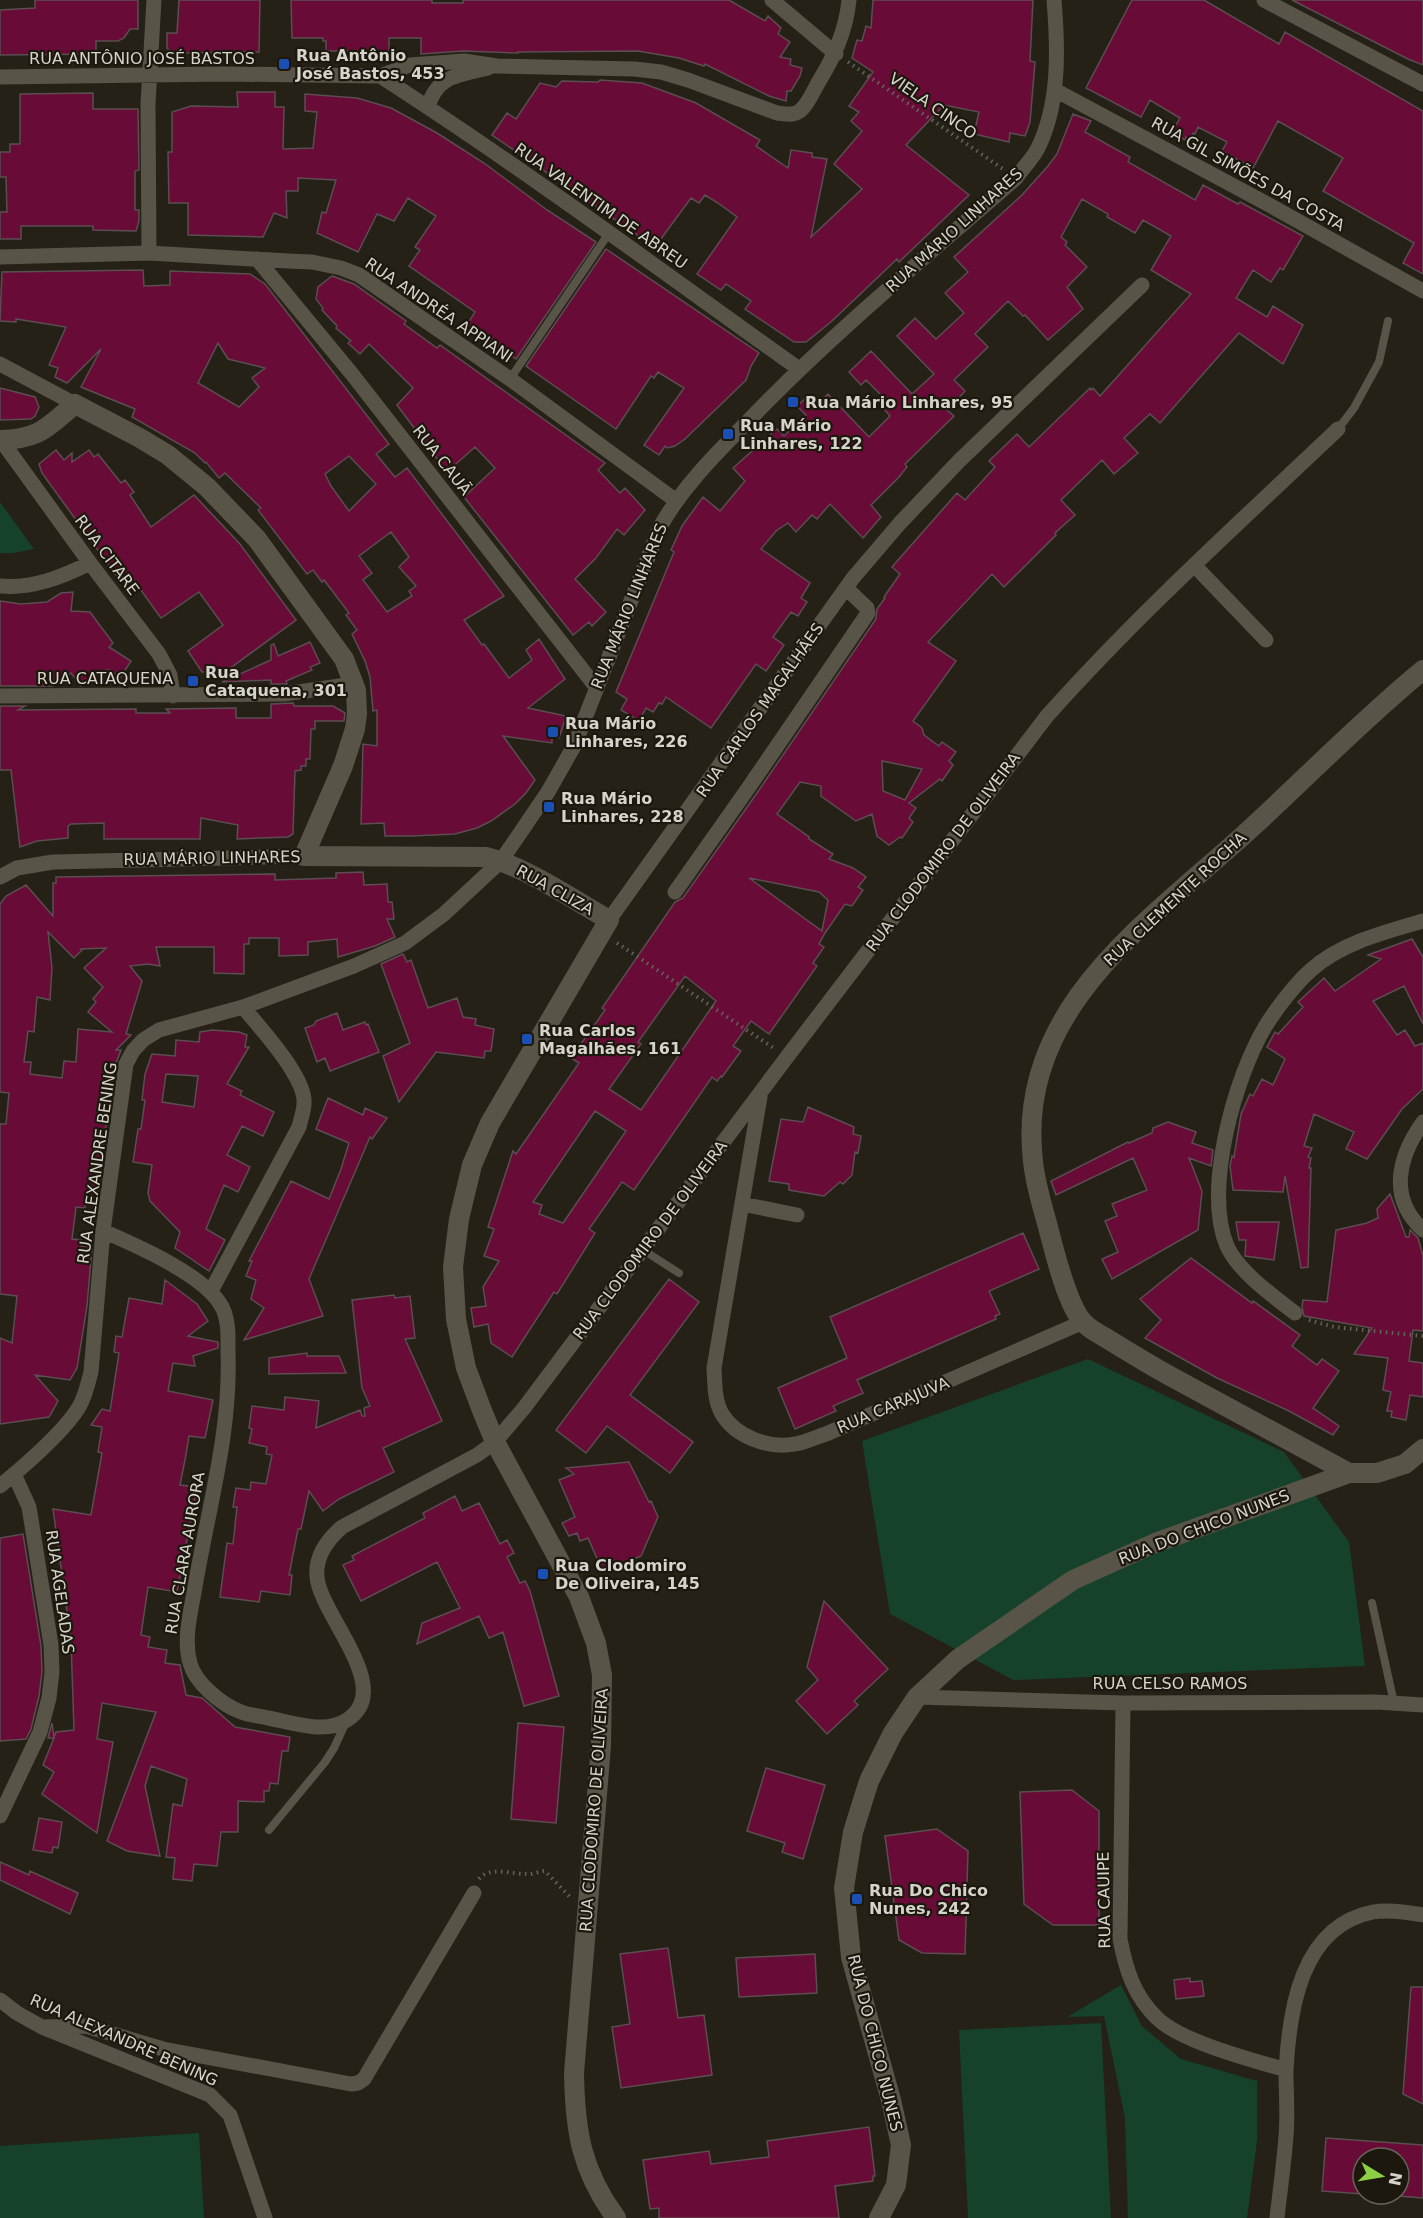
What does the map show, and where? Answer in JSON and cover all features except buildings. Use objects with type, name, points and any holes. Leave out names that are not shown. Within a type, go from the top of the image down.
[{"type":"street","points":[[149,254],[148,104],[154,0]]},
{"type":"street","points":[[772,0],[836,54],[848,13],[849,0]]},
{"type":"street","name":"RUA MÁRIO LINHARES","points":[[0,877],[17,868],[53,862],[304,856],[461,856],[501,861],[548,792],[574,746],[660,527],[675,500],[706,464],[799,369],[1016,178],[1038,149],[1050,118],[1055,90],[1054,0]]},
{"type":"street","points":[[1264,0],[1423,84]]},
{"type":"street","name":"RUA ANTÔNIO JOSÉ BASTOS","points":[[0,77],[380,76],[410,65],[464,61],[497,66],[634,69],[661,72],[777,113],[791,114],[800,111],[811,97],[836,54]]},
{"type":"street","name":"RUA ANTÔNIO JOSÉ BASTOS","points":[[428,107],[438,85],[452,77],[497,66]]},
{"type":"street","name":"RUA VALENTIM DE ABREU","points":[[380,76],[609,233],[799,369]]},
{"type":"street","name":"RUA GIL SIMÕES DA COSTA","points":[[1055,90],[1423,291]]},
{"type":"street","name":"RUA ANDRÉA APPIANI","points":[[0,256],[149,254],[312,262],[341,268],[359,275],[510,379],[675,500]]},
{"type":"street","name":"RUA CAUÃ","points":[[257,259],[352,374],[596,687]]},
{"type":"street","name":"RUA CARLOS MAGALHÃES","points":[[495,1442],[466,1368],[456,1319],[453,1267],[459,1219],[472,1165],[490,1123],[605,926],[846,588],[900,523],[959,461],[1142,285]]},
{"type":"street","points":[[0,364],[168,455],[186,468],[234,513],[283,573],[344,659],[354,684],[357,714],[355,729],[343,766],[304,856]]},
{"type":"street","points":[[1,440],[26,439],[36,436],[75,404]]},
{"type":"street","name":"RUA CLODOMIRO DE OLIVEIRA","points":[[616,2218],[595,2184],[583,2155],[575,2118],[574,2073],[601,1746],[602,1675],[596,1643],[579,1597],[495,1442],[524,1408],[787,1057],[1047,716],[1089,669],[1194,565],[1338,429]]},
{"type":"street","name":"RUA CITARE","points":[[1,440],[166,663],[173,696]]},
{"type":"street","points":[[0,586],[14,586],[59,578],[90,563]]},
{"type":"street","points":[[1194,565],[1266,640]]},
{"type":"street","points":[[675,892],[868,613],[867,608],[846,588]]},
{"type":"street","name":"RUA CLEMENTE ROCHA","points":[[1083,1322],[1076,1310],[1055,1251],[1032,1159],[1035,1088],[1046,1052],[1063,1017],[1084,986],[1134,932],[1247,832],[1423,670]]},
{"type":"street","name":"RUA CATAQUENA","points":[[0,696],[284,694],[354,684]]},
{"type":"street","name":"RUA CLIZA","points":[[501,861],[605,926]]},
{"type":"street","name":"RUA ALEXANDRE BENING","points":[[0,1486],[70,1420],[80,1405],[87,1387],[91,1372],[103,1231],[126,1064],[133,1051],[159,1030],[243,1006],[354,966],[405,943],[444,914],[501,861]]},
{"type":"street","points":[[1295,1312],[1269,1293],[1240,1265],[1228,1248],[1222,1231],[1219,1174],[1233,1109],[1247,1065],[1265,1026],[1310,970],[1353,945],[1423,921]]},
{"type":"street","points":[[211,1291],[299,1127],[303,1111],[302,1091],[292,1070],[243,1006]]},
{"type":"street","name":"RUA CARAJUVA","points":[[760,1094],[714,1368],[715,1393],[722,1414],[739,1431],[761,1442],[777,1446],[797,1444],[826,1434],[1083,1322]]},
{"type":"street","points":[[1423,1122],[1410,1141],[1399,1173],[1402,1198],[1418,1226],[1423,1230]]},
{"type":"street","points":[[742,1204],[797,1215]]},
{"type":"street","name":"RUA CLARA AURORA","points":[[103,1231],[155,1254],[211,1291],[223,1310],[227,1324],[229,1385],[226,1424],[188,1632],[187,1650],[190,1666],[199,1680],[216,1697],[243,1713],[331,1727],[347,1720]]},
{"type":"street","points":[[1083,1322],[1142,1361],[1349,1473]]},
{"type":"street","points":[[347,1720],[362,1703],[363,1685],[358,1665],[327,1606],[317,1578],[319,1556],[329,1538],[342,1527],[437,1477],[495,1442]]},
{"type":"street","name":"RUA DO CHICO NUNES","points":[[879,2218],[896,2185],[901,2145],[891,2100],[851,1957],[844,1888],[853,1832],[869,1781],[894,1733],[917,1697],[958,1659],[1073,1580],[1155,1543],[1349,1473],[1377,1473],[1405,1464],[1423,1449]]},
{"type":"street","name":"RUA AGELADAS","points":[[0,1816],[40,1732],[49,1698],[52,1672],[51,1645],[29,1507],[14,1474]]},
{"type":"street","name":"RUA CELSO RAMOS","points":[[917,1697],[1124,1703],[1296,1701],[1423,1705]]},
{"type":"street","name":"RUA CAUIPE","points":[[1124,1703],[1120,1939],[1132,1983],[1143,2002],[1159,2020],[1182,2034],[1286,2070]]},
{"type":"street","points":[[42,2026],[86,2026],[163,2049],[351,2084],[358,2083],[364,2079],[474,1893]]},
{"type":"street","points":[[1277,2218],[1286,2135],[1286,2070],[1298,1990],[1307,1964],[1325,1936],[1351,1918],[1374,1911],[1423,1915]]},
{"type":"street","name":"RUA ALEXANDRE BENING","points":[[0,2000],[17,2013],[42,2026],[210,2095],[230,2115],[265,2218]]},
{"type":"lane","points":[[510,379],[609,233]]},
{"type":"lane","points":[[1338,429],[1358,400],[1379,362],[1388,321]]},
{"type":"lane","points":[[643,1250],[679,1273]]},
{"type":"lane","points":[[1372,1603],[1394,1703]]},
{"type":"lane","points":[[269,1830],[325,1762],[347,1720]]},
{"type":"path","name":"VIELA CINCO","points":[[836,54],[1016,178]]},
{"type":"path","points":[[605,926],[787,1057]]},
{"type":"path","points":[[1295,1312],[1308,1320],[1334,1327],[1423,1336]]},
{"type":"path","points":[[474,1893],[483,1874],[493,1872],[529,1875],[542,1870],[546,1871],[570,1897],[588,1910]]},
{"type":"green space","points":[[0,502],[34,549],[0,553]]},
{"type":"green space","points":[[1088,1359],[1284,1452],[1349,1542],[1365,1666],[1013,1680],[890,1614],[862,1441]]},
{"type":"green space","points":[[1121,1985],[1142,2026],[1181,2059],[1257,2081],[1257,2141],[1247,2218],[1128,2218],[1125,2118],[1104,2016],[1067,2017]]},
{"type":"green space","points":[[1101,2023],[1111,2218],[968,2218],[959,2030]]},
{"type":"green space","points":[[199,2133],[204,2218],[0,2218],[0,2146]]},
{"type":"place","name":"Rua Antônio José Bastos, 453","points":[[284,64]]},
{"type":"place","name":"Rua Mário Linhares, 95","points":[[793,402]]},
{"type":"place","name":"Rua Mário Linhares, 122","points":[[728,434]]},
{"type":"place","name":"Rua Cataquena, 301","points":[[193,681]]},
{"type":"place","name":"Rua Mário Linhares, 226","points":[[553,732]]},
{"type":"place","name":"Rua Mário Linhares, 228","points":[[549,807]]},
{"type":"place","name":"Rua Carlos Magalhães, 161","points":[[527,1039]]},
{"type":"place","name":"Rua Clodomiro De Oliveira, 145","points":[[543,1574]]},
{"type":"place","name":"Rua Do Chico Nunes, 242","points":[[857,1899]]}]
